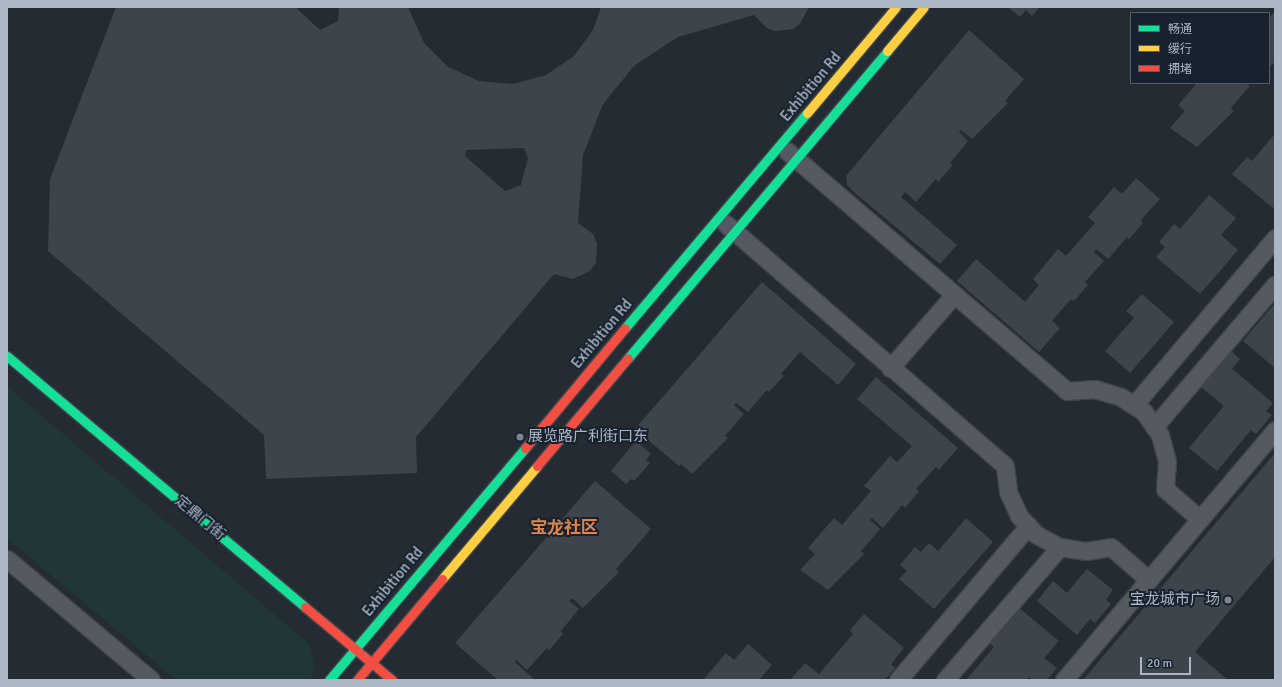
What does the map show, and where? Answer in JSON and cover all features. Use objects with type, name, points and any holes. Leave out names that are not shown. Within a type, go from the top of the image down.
[{"type":"street","name":"Exhibition Rd","points":[[329,680],[896,7]]},
{"type":"street","points":[[357,680],[924,7]]},
{"type":"street","points":[[780,145],[1067,391],[1095,389],[1121,397],[1144,412],[1160,435],[1167,461],[1165,489],[1200,519]]},
{"type":"street","points":[[718,218],[1005,466],[1008,492],[1019,516],[1037,535],[1060,547],[1086,551],[1111,547],[1149,580]]},
{"type":"street","points":[[1134,405],[1275,238]]},
{"type":"street","points":[[1154,427],[1275,285]]},
{"type":"street","points":[[890,368],[954,294]]},
{"type":"street","name":"定鼎门街","points":[[7,356],[392,680]]},
{"type":"street","points":[[1064,680],[1275,430]]},
{"type":"street","points":[[898,680],[1028,526]]},
{"type":"street","points":[[945,680],[1060,547]]},
{"type":"street","points":[[7,559],[151,680]]},
{"type":"green space","points":[[7,386],[309,644],[315,666],[311,680],[176,680],[7,538]]},
{"type":"building","points":[[116,7],[295,7],[320,30],[338,21],[339,7],[408,7],[424,43],[448,67],[479,81],[513,84],[546,75],[574,56],[593,30],[601,7],[809,7],[800,24],[793,29],[775,31],[767,28],[754,15],[678,37],[635,65],[603,104],[583,155],[578,223],[593,234],[597,243],[596,263],[590,271],[573,279],[554,274],[416,437],[417,473],[266,479],[264,435],[48,251],[50,179]],"holes":[[[524,148],[528,158],[521,185],[505,191],[465,156],[466,150]]]},
{"type":"building","points":[[1008,7],[1040,7],[1032,16],[1026,10],[1020,17]]},
{"type":"building","points":[[1275,11],[1275,65],[1273,63],[1270,66],[1270,17]]},
{"type":"building","points":[[969,30],[1024,79],[1005,101],[1008,103],[972,139],[961,130],[959,132],[968,141],[950,163],[953,165],[938,182],[936,179],[916,202],[905,192],[901,197],[957,245],[940,264],[855,193],[847,185],[846,176]]},
{"type":"building","points":[[1196,84],[1247,84],[1250,86],[1231,108],[1234,111],[1197,147],[1170,128],[1185,111],[1178,105]]},
{"type":"building","points":[[1275,134],[1275,205],[1273,208],[1232,174],[1247,157],[1252,161]]},
{"type":"building","points":[[1136,178],[1160,199],[1141,220],[1143,223],[1129,239],[1127,237],[1108,259],[1096,249],[1094,252],[1104,261],[1085,282],[1088,285],[1074,301],[1071,299],[1052,321],[1060,328],[1039,352],[957,281],[976,259],[1025,302],[1039,285],[1033,279],[1058,249],[1066,256],[1095,223],[1088,217],[1114,187],[1122,194]]},
{"type":"building","points":[[1209,195],[1236,218],[1221,235],[1238,250],[1200,294],[1156,257],[1165,247],[1159,242],[1174,224],[1180,229]]},
{"type":"building","points":[[762,282],[856,364],[838,385],[800,352],[781,374],[784,376],[769,392],[767,390],[748,412],[736,403],[734,405],[744,414],[725,436],[728,438],[692,474],[681,464],[679,466],[635,429]]},
{"type":"building","points":[[1142,294],[1174,322],[1130,373],[1105,351],[1134,318],[1126,311]]},
{"type":"building","points":[[1275,303],[1275,368],[1243,341]]},
{"type":"building","points":[[1230,350],[1240,359],[1232,369],[1273,403],[1266,411],[1272,415],[1256,434],[1251,430],[1217,471],[1189,448],[1224,406],[1200,386]]},
{"type":"building","points":[[876,377],[958,448],[939,470],[936,467],[916,489],[919,491],[905,508],[902,505],[883,528],[872,518],[870,520],[880,529],[861,551],[864,554],[828,590],[800,570],[815,554],[808,548],[834,518],[842,525],[871,491],[864,486],[890,456],[897,462],[912,446],[857,399]]},
{"type":"building","points":[[636,441],[651,454],[646,460],[650,463],[634,481],[631,479],[626,484],[611,471]]},
{"type":"building","points":[[1275,453],[1275,557],[1195,652],[1228,680],[1083,680]]},
{"type":"building","points":[[595,481],[651,529],[616,569],[619,572],[583,608],[572,598],[569,601],[579,609],[561,631],[563,634],[549,650],[547,648],[527,670],[516,660],[515,662],[535,680],[498,680],[455,643]]},
{"type":"building","points":[[966,518],[993,542],[934,609],[899,579],[907,571],[900,565],[915,547],[921,552],[929,543],[938,551]]},
{"type":"building","points":[[1087,569],[1113,590],[1106,600],[1111,604],[1095,623],[1090,619],[1077,635],[1037,601],[1053,581],[1067,593]]},
{"type":"building","points":[[1018,607],[1059,641],[1044,658],[1057,668],[1047,680],[1033,680],[1029,677],[1026,680],[966,680],[994,647],[988,642]]},
{"type":"building","points":[[864,614],[904,648],[891,664],[895,668],[885,680],[790,680],[805,663],[819,674],[853,634],[850,630]]},
{"type":"building","points":[[748,644],[772,665],[759,680],[703,680],[726,653],[734,660]]},
{"type":"traffic: fast","points":[[628,358],[887,51]]},
{"type":"traffic: fast","points":[[625,328],[807,113]]},
{"type":"traffic: fast","points":[[7,356],[305,607]]},
{"type":"traffic: fast","points":[[329,680],[525,448]]},
{"type":"traffic: slow","points":[[807,113],[896,7]]},
{"type":"traffic: slow","points":[[887,51],[924,7]]},
{"type":"traffic: slow","points":[[442,579],[537,466]]},
{"type":"traffic: jam","points":[[525,448],[625,328]]},
{"type":"traffic: jam","points":[[537,466],[628,358]]},
{"type":"traffic: jam","points":[[357,680],[442,579]]},
{"type":"traffic: jam","points":[[305,607],[392,680]]},
{"type":"place","name":"展览路广利街口东","points":[[520,437]]},
{"type":"place","name":"宝龙城市广场","points":[[1228,600]]},
{"type":"district","name":"宝龙社区","points":[[564,528]]}]
